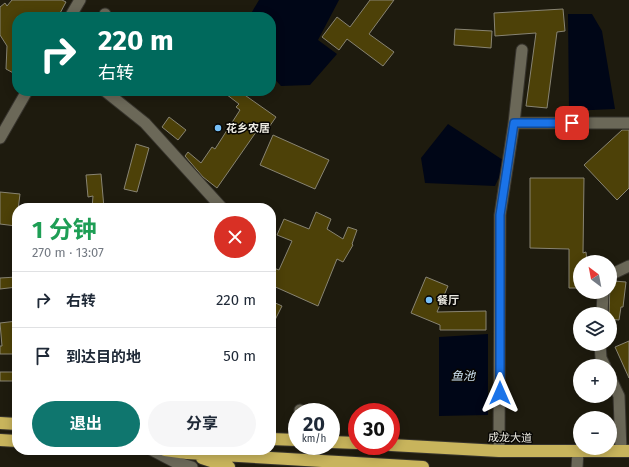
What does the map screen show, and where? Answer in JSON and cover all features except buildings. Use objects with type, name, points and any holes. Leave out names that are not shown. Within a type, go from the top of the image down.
[{"type":"highway","points":[[0,423],[12,424]]},
{"type":"highway","points":[[276,439],[288,440]]},
{"type":"highway","points":[[0,440],[12,441]]},
{"type":"highway","name":"成龙大道","points":[[400,446],[499,451],[573,452]]},
{"type":"highway","points":[[193,455],[229,467]]},
{"type":"highway","points":[[221,455],[423,467]]},
{"type":"street","points":[[73,12],[80,0]]},
{"type":"street","points":[[499,451],[500,215],[514,123],[522,50]]},
{"type":"street","points":[[0,138],[24,96]]},
{"type":"street","points":[[111,96],[144,123],[217,203]]},
{"type":"street","points":[[514,123],[629,123]]},
{"type":"street","points":[[617,272],[629,266]]},
{"type":"street","points":[[617,392],[619,396],[625,445]]},
{"type":"street","points":[[160,455],[175,465],[192,467]]},
{"type":"street","points":[[578,455],[578,467]]},
{"type":"water","points":[[259,0],[339,0],[318,40],[337,54],[310,85],[281,86],[276,80],[276,12],[252,12]]},
{"type":"water","points":[[568,14],[592,14],[602,31],[615,109],[569,111]]},
{"type":"water","points":[[448,124],[506,162],[495,186],[425,183],[421,158]]},
{"type":"water","name":"鱼池","points":[[488,334],[488,415],[439,416],[439,337]]},
{"type":"place","name":"花乡农居","points":[[218,128]]},
{"type":"place","name":"餐厅","points":[[429,300]]},
{"type":"route","points":[[500,393],[500,215],[514,123],[572,123]]}]
